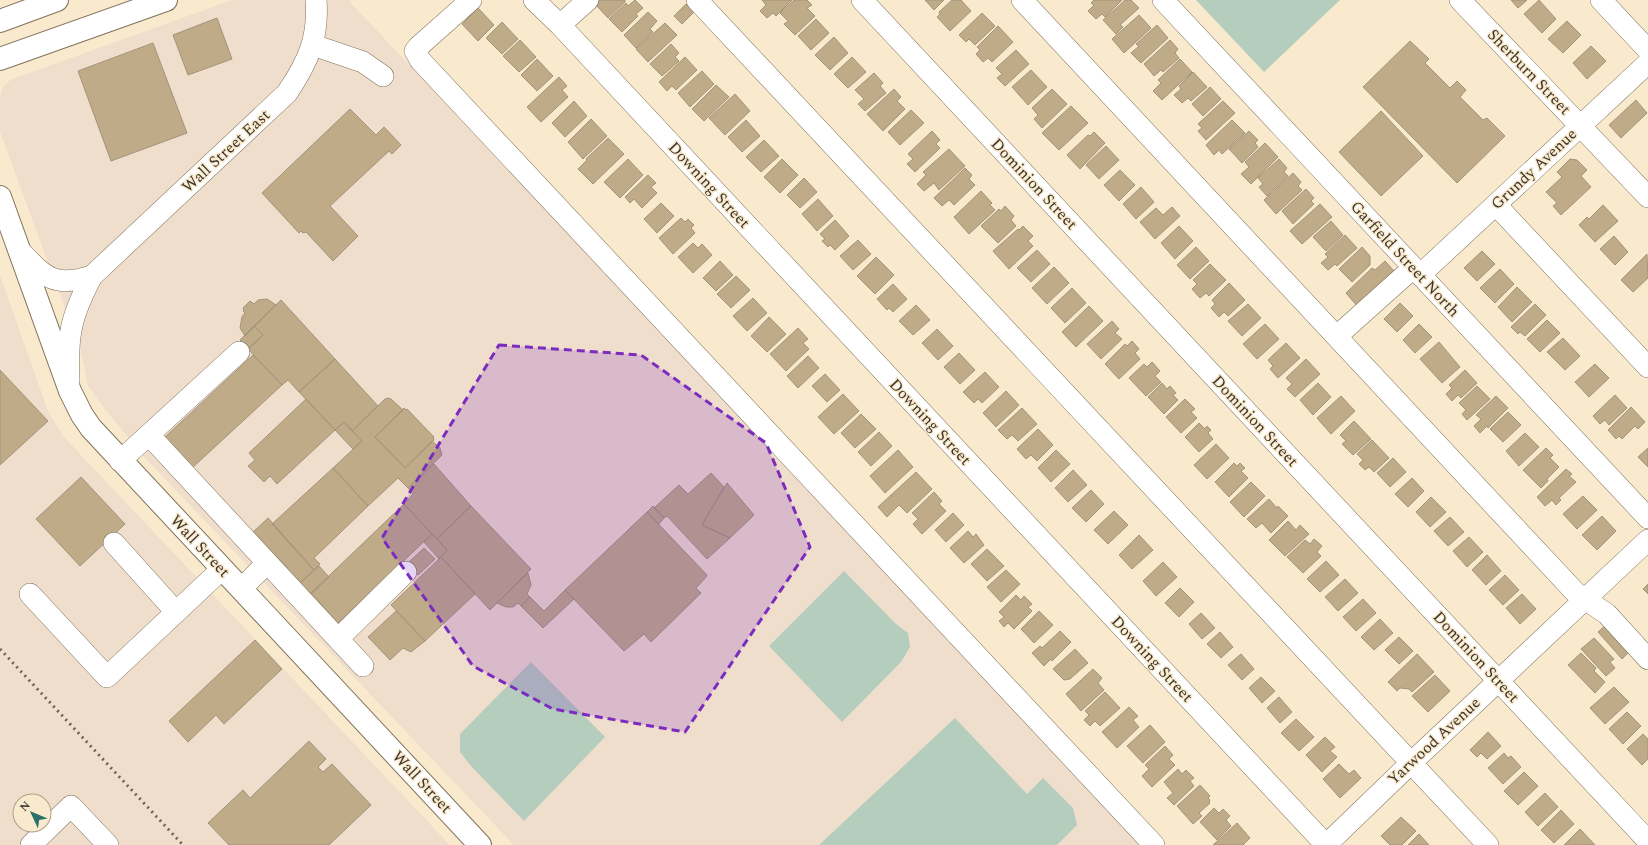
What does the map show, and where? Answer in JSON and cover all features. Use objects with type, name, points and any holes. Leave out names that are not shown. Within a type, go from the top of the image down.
[{"type":"main road","points":[[0,21],[57,0]]},
{"type":"main road","points":[[0,73],[6,57],[166,0]]},
{"type":"main road","name":"Wall Street","points":[[0,197],[70,391],[91,428],[120,461],[480,845]]},
{"type":"street","name":"Wall Street East","points":[[92,276],[287,93],[299,76],[313,45],[317,14],[316,0]]},
{"type":"street","points":[[471,0],[418,47],[415,51],[420,60],[1154,845]]},
{"type":"street","name":"Downing Street","points":[[534,0],[560,25],[1326,845]]},
{"type":"street","points":[[560,25],[588,0]]},
{"type":"street","points":[[697,0],[1488,845]]},
{"type":"street","name":"Dominion Street","points":[[862,0],[1648,841]]},
{"type":"street","points":[[1022,0],[1576,593],[1608,616],[1648,658]]},
{"type":"street","name":"Garfield Street North","points":[[1163,0],[1648,518]]},
{"type":"street","name":"Sherburn Street","points":[[1460,0],[1648,197]]},
{"type":"street","points":[[1601,0],[1648,50]]},
{"type":"street","points":[[313,45],[363,62],[383,76]]},
{"type":"street","name":"Grundy Avenue","points":[[1337,336],[1417,272],[1496,205],[1648,63]]},
{"type":"street","points":[[1496,205],[1648,367]]},
{"type":"street","points":[[19,250],[43,274],[48,277],[74,281],[92,276]]},
{"type":"street","points":[[70,391],[68,351],[71,329],[78,303],[92,276]]},
{"type":"street","points":[[120,461],[239,352]]},
{"type":"street","points":[[149,435],[363,666]]},
{"type":"street","name":"Yarwood Avenue","points":[[1326,845],[1411,762],[1648,540]]},
{"type":"street","points":[[114,543],[176,612]]},
{"type":"street","points":[[241,589],[267,563]]},
{"type":"street","points":[[30,594],[107,677],[222,569]]},
{"type":"street","points":[[338,639],[406,572]]},
{"type":"street","points":[[31,845],[71,806],[108,845]]},
{"type":"highlighted area","points":[[499,345],[641,355],[766,443],[810,547],[685,732],[553,709],[473,666],[382,538]]},
{"type":"shaded area","points":[[232,0],[349,0],[594,256],[1147,845],[514,845],[145,458],[88,386],[81,352],[0,132],[0,96],[3,87],[10,80]]},
{"type":"shaded area","points":[[0,275],[48,411],[63,436],[450,845],[0,845]]},
{"type":"green space","points":[[1196,0],[1340,0],[1264,72]]},
{"type":"green space","points":[[844,571],[896,624],[908,633],[910,647],[901,662],[842,722],[769,646]]},
{"type":"green space","points":[[531,662],[605,737],[524,821],[471,766],[460,752],[460,734]]},
{"type":"green space","points":[[955,718],[1027,794],[1043,778],[1073,808],[1077,825],[1057,845],[819,845]]},
{"type":"building","points":[[600,0],[625,0],[625,2],[608,18],[595,4]]},
{"type":"building","points":[[635,0],[643,8],[636,14],[638,16],[622,32],[609,19],[626,3],[628,6]]},
{"type":"building","points":[[762,0],[792,0],[776,16],[773,13],[767,18],[760,11],[766,5]]},
{"type":"building","points":[[794,0],[807,0],[812,5],[807,8],[815,16],[795,35],[784,24],[788,21],[780,13]]},
{"type":"building","points":[[925,0],[944,0],[934,10]]},
{"type":"building","points":[[952,0],[961,0],[971,11],[950,31],[937,17],[940,14],[939,12]]},
{"type":"building","points":[[1094,0],[1122,0],[1105,17],[1102,14],[1096,19],[1088,11],[1094,5],[1091,3]]},
{"type":"building","points":[[1125,0],[1131,0],[1139,8],[1120,25],[1123,27],[1116,34],[1103,20]]},
{"type":"building","points":[[1511,0],[1527,0],[1518,8]]},
{"type":"building","points":[[1539,0],[1556,19],[1542,33],[1524,14]]},
{"type":"building","points":[[686,4],[694,12],[682,24],[674,16]]},
{"type":"building","points":[[478,8],[494,25],[478,41],[462,24]]},
{"type":"building","points":[[648,12],[657,21],[650,29],[653,32],[636,48],[624,35]]},
{"type":"building","points":[[982,13],[995,26],[975,45],[969,39],[966,42],[959,35]]},
{"type":"building","points":[[1139,15],[1151,28],[1124,53],[1112,39]]},
{"type":"building","points":[[217,18],[232,59],[188,75],[173,35]]},
{"type":"building","points":[[816,19],[829,33],[811,50],[798,36]]},
{"type":"building","points":[[1567,21],[1581,35],[1563,53],[1548,39]]},
{"type":"building","points":[[502,22],[518,39],[502,54],[486,38]]},
{"type":"building","points":[[665,23],[677,35],[648,62],[636,49]]},
{"type":"building","points":[[1157,25],[1168,38],[1141,63],[1131,53],[1139,46],[1136,44]]},
{"type":"building","points":[[998,26],[1013,42],[992,62],[988,58],[983,62],[976,54],[980,50],[977,47]]},
{"type":"building","points":[[834,37],[848,53],[830,70],[815,55]]},
{"type":"building","points":[[520,40],[536,57],[519,72],[503,56]]},
{"type":"building","points":[[1170,40],[1178,49],[1175,53],[1179,58],[1163,72],[1161,70],[1154,76],[1144,64]]},
{"type":"building","points":[[1410,41],[1429,59],[1425,63],[1450,88],[1457,81],[1466,90],[1460,97],[1483,120],[1487,118],[1505,136],[1457,183],[1363,87]]},
{"type":"building","points":[[153,43],[187,133],[111,161],[78,71]]},
{"type":"building","points":[[671,44],[679,53],[675,57],[679,61],[662,76],[650,64]]},
{"type":"building","points":[[1591,46],[1606,61],[1587,79],[1573,63]]},
{"type":"building","points":[[1016,50],[1029,64],[1005,86],[997,78],[1002,74],[996,68]]},
{"type":"building","points":[[685,57],[697,70],[676,90],[672,86],[667,91],[659,82]]},
{"type":"building","points":[[852,57],[866,72],[848,88],[834,74]]},
{"type":"building","points":[[537,59],[553,76],[537,91],[521,75]]},
{"type":"building","points":[[1180,59],[1192,72],[1162,100],[1153,91],[1161,83],[1158,80]]},
{"type":"building","points":[[1031,70],[1047,87],[1028,105],[1012,87]]},
{"type":"building","points":[[702,71],[714,84],[690,107],[678,93]]},
{"type":"building","points":[[1193,72],[1207,87],[1191,101],[1188,98],[1182,103],[1174,95],[1181,89],[1179,86]]},
{"type":"building","points":[[874,73],[883,83],[880,86],[886,93],[865,111],[858,104],[864,99],[855,90]]},
{"type":"building","points":[[559,77],[567,86],[562,90],[568,97],[541,122],[527,107]]},
{"type":"building","points":[[716,85],[729,97],[704,121],[692,109]]},
{"type":"building","points":[[1210,87],[1221,99],[1203,116],[1192,104]]},
{"type":"building","points":[[894,89],[901,97],[897,101],[905,109],[883,131],[867,114]]},
{"type":"building","points":[[1052,89],[1067,104],[1042,128],[1034,119],[1038,115],[1032,108]]},
{"type":"building","points":[[735,94],[750,111],[725,135],[709,118]]},
{"type":"building","points":[[1636,100],[1647,113],[1621,138],[1609,125]]},
{"type":"building","points":[[574,101],[587,116],[565,137],[552,123]]},
{"type":"building","points":[[1223,101],[1235,113],[1206,140],[1198,131],[1202,128],[1198,124]]},
{"type":"building","points":[[1071,106],[1088,123],[1059,150],[1042,133]]},
{"type":"building","points":[[350,109],[376,135],[384,127],[401,145],[392,154],[389,151],[330,206],[358,236],[333,261],[306,232],[303,233],[301,231],[299,233],[262,193]]},
{"type":"building","points":[[911,110],[924,123],[900,145],[888,132]]},
{"type":"building","points":[[1381,111],[1423,156],[1381,196],[1339,152]]},
{"type":"building","points":[[591,119],[607,136],[583,159],[568,142]]},
{"type":"building","points":[[746,120],[760,136],[742,152],[728,137]]},
{"type":"building","points":[[1232,120],[1245,133],[1222,154],[1219,150],[1214,155],[1206,145]]},
{"type":"building","points":[[932,131],[940,140],[936,144],[940,148],[915,172],[907,164],[913,159],[908,154]]},
{"type":"building","points":[[1249,131],[1258,140],[1255,143],[1258,147],[1242,163],[1229,149]]},
{"type":"building","points":[[1094,132],[1105,143],[1080,169],[1067,155],[1088,135],[1090,136]]},
{"type":"building","points":[[608,138],[624,154],[593,184],[578,169],[587,160],[586,159]]},
{"type":"building","points":[[764,140],[779,156],[761,172],[746,157]]},
{"type":"building","points":[[1265,143],[1278,157],[1251,184],[1241,174],[1249,167],[1245,162]]},
{"type":"building","points":[[1106,146],[1119,160],[1099,179],[1086,165]]},
{"type":"building","points":[[949,149],[965,166],[939,190],[934,183],[924,191],[917,184],[926,175],[923,172]]},
{"type":"building","points":[[628,159],[643,175],[620,198],[604,182]]},
{"type":"building","points":[[782,159],[798,175],[780,193],[764,177]]},
{"type":"building","points":[[1279,159],[1287,168],[1284,172],[1288,176],[1267,196],[1259,187],[1263,184],[1258,178]]},
{"type":"building","points":[[1570,159],[1577,160],[1587,170],[1581,176],[1591,187],[1561,215],[1553,206],[1557,203],[1546,192],[1562,177],[1557,172]]},
{"type":"building","points":[[965,168],[972,175],[969,179],[975,185],[954,205],[949,200],[942,206],[934,198]]},
{"type":"building","points":[[1120,170],[1135,185],[1119,201],[1104,185]]},
{"type":"building","points":[[1293,173],[1301,182],[1298,186],[1302,190],[1276,214],[1264,200]]},
{"type":"building","points":[[648,175],[656,183],[651,187],[657,193],[642,208],[634,199],[630,203],[625,197]]},
{"type":"building","points":[[804,178],[817,192],[800,208],[787,195]]},
{"type":"building","points":[[1141,187],[1154,202],[1136,219],[1123,204]]},
{"type":"building","points":[[1306,189],[1314,198],[1311,201],[1314,204],[1293,224],[1282,211]]},
{"type":"building","points":[[981,191],[992,203],[990,205],[995,210],[969,234],[954,217]]},
{"type":"building","points":[[818,199],[833,216],[817,231],[802,214]]},
{"type":"building","points":[[661,203],[674,216],[657,233],[644,219]]},
{"type":"building","points":[[1320,204],[1332,217],[1302,244],[1290,231]]},
{"type":"building","points":[[1603,205],[1618,221],[1595,242],[1579,225],[1587,217],[1589,219]]},
{"type":"building","points":[[1005,206],[1014,216],[1011,220],[1016,226],[998,243],[981,226],[999,209],[1001,211]]},
{"type":"building","points":[[1172,207],[1180,216],[1155,239],[1140,222],[1156,208],[1163,215]]},
{"type":"building","points":[[681,218],[685,222],[688,219],[694,225],[691,228],[695,233],[673,254],[659,238]]},
{"type":"building","points":[[835,220],[849,236],[835,250],[830,245],[828,247],[822,241],[825,239],[820,234]]},
{"type":"building","points":[[1331,221],[1343,235],[1326,251],[1313,237]]},
{"type":"building","points":[[1023,226],[1033,236],[1028,241],[1033,246],[1009,269],[993,251]]},
{"type":"building","points":[[1179,226],[1193,241],[1175,259],[1161,243]]},
{"type":"building","points":[[1345,235],[1357,248],[1337,266],[1335,264],[1328,270],[1321,263],[1328,257],[1325,254]]},
{"type":"building","points":[[1614,236],[1628,252],[1615,265],[1600,249]]},
{"type":"building","points":[[858,240],[871,254],[853,270],[840,256]]},
{"type":"building","points":[[693,243],[698,248],[702,244],[712,255],[693,273],[678,257]]},
{"type":"building","points":[[1196,247],[1209,261],[1190,279],[1177,265]]},
{"type":"building","points":[[1362,247],[1370,256],[1370,265],[1352,282],[1339,269]]},
{"type":"building","points":[[1037,250],[1050,264],[1031,282],[1017,268]]},
{"type":"building","points":[[1482,251],[1495,264],[1477,281],[1464,268]]},
{"type":"building","points":[[1647,254],[1648,278],[1633,292],[1621,280]]},
{"type":"building","points":[[876,257],[894,275],[875,294],[857,276]]},
{"type":"building","points":[[720,261],[733,275],[716,291],[703,278]]},
{"type":"building","points":[[1385,261],[1395,272],[1358,307],[1346,293],[1372,268],[1375,270]]},
{"type":"building","points":[[1210,264],[1226,280],[1209,296],[1206,293],[1200,298],[1192,289],[1197,284],[1193,280]]},
{"type":"building","points":[[1054,267],[1069,283],[1047,304],[1032,288]]},
{"type":"building","points":[[1500,269],[1514,284],[1495,303],[1480,288]]},
{"type":"building","points":[[736,276],[750,290],[731,308],[717,294]]},
{"type":"building","points":[[1229,283],[1245,300],[1228,316],[1224,312],[1219,317],[1211,308],[1215,304],[1212,300]]},
{"type":"building","points":[[893,284],[907,299],[893,312],[889,308],[887,310],[877,299]]},
{"type":"building","points":[[1517,287],[1532,302],[1512,322],[1498,307]]},
{"type":"building","points":[[1072,288],[1086,303],[1065,323],[1051,308]]},
{"type":"building","points":[[753,298],[767,313],[747,331],[733,316]]},
{"type":"building","points":[[267,299],[276,305],[245,336],[240,328],[242,317],[245,313],[243,308],[250,301],[254,304],[258,300]]},
{"type":"building","points":[[281,300],[335,359],[299,392],[288,380],[282,385],[248,349],[263,335],[254,326]]},
{"type":"building","points":[[1400,303],[1413,316],[1397,332],[1384,319]]},
{"type":"building","points":[[1248,304],[1261,318],[1242,336],[1228,321]]},
{"type":"building","points":[[1535,304],[1546,315],[1525,336],[1520,332],[1518,334],[1511,327]]},
{"type":"building","points":[[916,305],[930,320],[913,335],[899,321]]},
{"type":"building","points":[[1089,306],[1103,321],[1076,347],[1062,332]]},
{"type":"building","points":[[769,317],[786,334],[767,352],[751,336]]},
{"type":"building","points":[[1547,320],[1560,333],[1540,352],[1527,339]]},
{"type":"building","points":[[1112,321],[1119,329],[1115,333],[1122,339],[1101,359],[1087,344]]},
{"type":"building","points":[[1265,324],[1279,339],[1257,359],[1243,344]]},
{"type":"building","points":[[1419,324],[1432,337],[1415,353],[1403,340]]},
{"type":"building","points":[[254,326],[263,335],[248,349],[240,340]]},
{"type":"building","points":[[798,328],[808,339],[803,343],[809,349],[786,371],[770,354]]},
{"type":"building","points":[[937,329],[953,346],[938,360],[922,343]]},
{"type":"building","points":[[1563,338],[1580,356],[1565,370],[1547,352]]},
{"type":"building","points":[[1132,341],[1139,349],[1135,353],[1140,359],[1119,379],[1105,364],[1125,344],[1127,346]]},
{"type":"building","points":[[1439,342],[1460,367],[1442,383],[1420,359]]},
{"type":"building","points":[[1286,343],[1300,358],[1278,378],[1270,369],[1273,366],[1268,360]]},
{"type":"building","points":[[959,353],[975,370],[960,384],[944,367]]},
{"type":"building","points":[[253,355],[282,385],[192,468],[164,438]]},
{"type":"building","points":[[808,356],[819,368],[798,388],[787,376]]},
{"type":"building","points":[[335,359],[378,406],[352,431],[344,422],[335,430],[299,392]]},
{"type":"building","points":[[1306,359],[1320,374],[1295,397],[1287,389],[1292,384],[1286,378]]},
{"type":"building","points":[[1152,362],[1160,371],[1155,376],[1161,382],[1146,396],[1129,378],[1144,364],[1147,367]]},
{"type":"building","points":[[1595,364],[1609,378],[1589,397],[1575,382]]},
{"type":"building","points":[[0,370],[48,421],[0,465]]},
{"type":"building","points":[[1465,370],[1477,383],[1461,398],[1458,395],[1452,401],[1446,394],[1452,388],[1449,385]]},
{"type":"building","points":[[985,372],[999,387],[982,403],[978,399],[974,403],[963,392]]},
{"type":"building","points":[[825,374],[840,390],[827,402],[812,386]]},
{"type":"building","points":[[1162,383],[1167,389],[1170,386],[1176,393],[1173,395],[1178,400],[1164,414],[1148,397]]},
{"type":"building","points":[[1318,383],[1331,397],[1313,415],[1300,400]]},
{"type":"building","points":[[1477,386],[1490,399],[1467,420],[1462,414],[1466,410],[1459,403]]},
{"type":"building","points":[[1006,391],[1019,405],[996,427],[983,413]]},
{"type":"building","points":[[843,394],[859,411],[834,434],[818,417]]},
{"type":"building","points":[[1615,395],[1627,408],[1609,425],[1605,420],[1600,424],[1593,416]]},
{"type":"building","points":[[1341,396],[1355,411],[1331,434],[1317,418]]},
{"type":"building","points":[[1496,396],[1508,408],[1488,428],[1487,426],[1480,433],[1474,426],[1481,419],[1476,415]]},
{"type":"building","points":[[388,398],[403,410],[375,437],[405,468],[432,441],[440,448],[442,455],[408,488],[398,478],[368,506],[333,468],[362,441],[352,431],[385,399]]},
{"type":"building","points":[[306,399],[335,430],[277,484],[270,476],[264,482],[248,466],[255,460],[249,453]]},
{"type":"building","points":[[1185,399],[1195,409],[1191,412],[1197,418],[1181,433],[1166,417]]},
{"type":"building","points":[[1631,407],[1645,422],[1638,429],[1635,426],[1622,439],[1619,436],[1616,439],[1608,430]]},
{"type":"building","points":[[404,408],[406,410],[407,409],[434,437],[434,440],[405,468],[375,437]]},
{"type":"building","points":[[1022,408],[1037,424],[1018,441],[1012,435],[1007,439],[998,430]]},
{"type":"building","points":[[1508,412],[1521,425],[1503,442],[1490,429]]},
{"type":"building","points":[[861,414],[876,429],[855,448],[841,433]]},
{"type":"building","points":[[1354,421],[1371,439],[1353,455],[1342,444],[1346,441],[1340,435]]},
{"type":"building","points":[[344,422],[362,441],[353,449],[335,430]]},
{"type":"building","points":[[1199,423],[1205,429],[1207,426],[1211,430],[1208,433],[1213,439],[1199,452],[1185,437]]},
{"type":"building","points":[[1038,429],[1053,445],[1037,461],[1031,455],[1026,459],[1017,449]]},
{"type":"building","points":[[879,432],[892,446],[871,466],[858,452]]},
{"type":"building","points":[[1525,433],[1539,447],[1519,466],[1506,451]]},
{"type":"building","points":[[1372,440],[1389,458],[1374,472],[1369,467],[1365,470],[1359,464],[1363,460],[1357,454]]},
{"type":"building","points":[[1216,444],[1229,458],[1207,479],[1194,465]]},
{"type":"building","points":[[1546,448],[1553,455],[1550,458],[1559,467],[1547,479],[1548,481],[1541,488],[1523,470]]},
{"type":"building","points":[[1648,448],[1648,467],[1638,457]]},
{"type":"building","points":[[898,450],[913,467],[885,493],[870,476]]},
{"type":"building","points":[[1056,450],[1070,464],[1051,482],[1038,468]]},
{"type":"building","points":[[1393,458],[1406,472],[1390,487],[1377,473]]},
{"type":"building","points":[[1234,463],[1237,466],[1240,463],[1245,468],[1241,471],[1248,478],[1229,497],[1215,482]]},
{"type":"building","points":[[434,464],[471,506],[437,539],[404,504],[413,494],[408,488]]},
{"type":"building","points":[[333,468],[368,506],[314,558],[320,564],[314,570],[272,524]]},
{"type":"building","points":[[1566,469],[1572,474],[1569,476],[1576,482],[1559,498],[1561,500],[1556,505],[1552,500],[1545,506],[1537,497]]},
{"type":"building","points":[[1073,470],[1087,485],[1068,502],[1055,488]]},
{"type":"building","points":[[916,472],[932,489],[907,513],[899,505],[887,517],[878,507]]},
{"type":"building","points":[[711,473],[724,487],[702,525],[730,538],[707,559],[667,516],[664,518],[654,508],[679,485],[688,494]]},
{"type":"building","points":[[81,477],[125,524],[80,566],[36,519]]},
{"type":"building","points":[[1412,478],[1424,491],[1408,507],[1395,494]]},
{"type":"building","points":[[1251,482],[1265,496],[1244,517],[1230,502]]},
{"type":"building","points":[[727,483],[754,515],[730,538],[702,525]]},
{"type":"building","points":[[1091,490],[1104,504],[1086,522],[1072,508]]},
{"type":"building","points":[[934,492],[942,501],[939,504],[946,511],[922,534],[913,524],[918,519],[912,513]]},
{"type":"building","points":[[1583,496],[1597,510],[1577,529],[1563,514]]},
{"type":"building","points":[[1431,497],[1446,512],[1430,527],[1416,512]]},
{"type":"building","points":[[1269,499],[1277,508],[1278,506],[1288,516],[1271,533],[1262,523],[1256,528],[1247,519]]},
{"type":"building","points":[[404,504],[432,534],[338,623],[311,593]]},
{"type":"building","points":[[471,506],[531,569],[490,610],[441,557],[447,550],[437,539]]},
{"type":"building","points":[[653,506],[664,518],[659,524],[647,512]]},
{"type":"building","points":[[1114,511],[1128,525],[1108,544],[1094,530]]},
{"type":"building","points":[[647,512],[707,576],[696,588],[701,593],[651,642],[644,634],[624,651],[565,590]]},
{"type":"building","points":[[953,513],[964,525],[946,542],[935,530]]},
{"type":"building","points":[[1602,516],[1616,531],[1597,550],[1582,535]]},
{"type":"building","points":[[1450,517],[1464,532],[1448,546],[1434,531]]},
{"type":"building","points":[[268,518],[314,570],[299,584],[286,569],[288,568],[252,533]]},
{"type":"building","points":[[1288,521],[1296,530],[1300,525],[1309,534],[1285,556],[1269,540]]},
{"type":"building","points":[[968,531],[973,537],[976,534],[984,545],[964,563],[950,548]]},
{"type":"building","points":[[432,534],[447,550],[439,559],[424,542]]},
{"type":"building","points":[[1139,535],[1153,550],[1132,569],[1119,555]]},
{"type":"building","points":[[1469,537],[1483,552],[1467,567],[1453,551]]},
{"type":"building","points":[[1314,539],[1322,546],[1317,552],[1321,556],[1303,573],[1287,557],[1305,540],[1310,544]]},
{"type":"building","points":[[424,548],[435,559],[418,575],[408,563]]},
{"type":"building","points":[[987,549],[1004,566],[987,581],[971,564]]},
{"type":"building","points":[[1487,555],[1501,571],[1486,585],[1472,570]]},
{"type":"building","points":[[441,557],[475,594],[425,641],[391,605]]},
{"type":"building","points":[[1326,561],[1339,575],[1320,592],[1307,579]]},
{"type":"building","points":[[1163,562],[1177,577],[1156,596],[1143,581]]},
{"type":"building","points":[[319,566],[329,577],[310,595],[299,584]]},
{"type":"building","points":[[1006,570],[1020,584],[1001,602],[987,587]]},
{"type":"building","points":[[528,573],[531,585],[527,594],[530,597],[521,606],[518,603],[513,607],[506,607],[497,603]]},
{"type":"building","points":[[1505,575],[1519,590],[1503,605],[1489,590]]},
{"type":"building","points":[[1345,579],[1358,593],[1338,611],[1325,597]]},
{"type":"building","points":[[1648,584],[1648,594],[1643,589]]},
{"type":"building","points":[[1180,588],[1194,602],[1179,617],[1165,603]]},
{"type":"building","points":[[565,590],[574,599],[543,628],[521,606],[530,597],[544,611]]},
{"type":"building","points":[[1522,594],[1536,609],[1520,624],[1506,608]]},
{"type":"building","points":[[1016,595],[1021,600],[1024,596],[1032,604],[1028,607],[1032,611],[1014,629],[1008,623],[1004,627],[999,621],[1004,617],[999,612]]},
{"type":"building","points":[[1363,599],[1376,613],[1356,631],[1343,617]]},
{"type":"building","points":[[396,611],[425,641],[411,652],[403,648],[390,660],[368,637]]},
{"type":"building","points":[[1039,611],[1053,625],[1034,643],[1021,629]]},
{"type":"building","points":[[1201,613],[1215,628],[1202,639],[1189,624]]},
{"type":"building","points":[[1380,619],[1393,633],[1374,650],[1361,637]]},
{"type":"building","points":[[1609,622],[1633,648],[1622,659],[1598,632]]},
{"type":"building","points":[[1060,631],[1071,642],[1052,661],[1051,659],[1044,666],[1032,653],[1040,646],[1042,648]]},
{"type":"building","points":[[1220,632],[1233,647],[1221,658],[1207,644]]},
{"type":"building","points":[[1399,637],[1413,651],[1399,664],[1385,650]]},
{"type":"building","points":[[1594,638],[1614,659],[1610,662],[1615,668],[1606,676],[1581,649]]},
{"type":"building","points":[[255,640],[282,669],[224,724],[216,715],[188,742],[169,721]]},
{"type":"building","points":[[1075,649],[1088,663],[1070,679],[1064,680],[1053,669]]},
{"type":"building","points":[[1581,653],[1596,668],[1594,671],[1605,682],[1595,693],[1568,665]]},
{"type":"building","points":[[1241,654],[1254,669],[1242,680],[1228,665]]},
{"type":"building","points":[[1417,654],[1434,672],[1412,692],[1409,689],[1400,688],[1397,691],[1388,682]]},
{"type":"building","points":[[1093,669],[1102,678],[1098,683],[1104,690],[1081,711],[1066,694]]},
{"type":"building","points":[[1435,675],[1450,691],[1428,712],[1412,696]]},
{"type":"building","points":[[1261,677],[1275,691],[1262,703],[1249,688]]},
{"type":"building","points":[[1614,687],[1629,702],[1605,724],[1590,708]]},
{"type":"building","points":[[1105,692],[1120,708],[1100,726],[1095,721],[1090,726],[1084,720],[1089,715],[1085,711]]},
{"type":"building","points":[[1279,697],[1292,712],[1280,723],[1267,708]]},
{"type":"building","points":[[1129,707],[1138,716],[1133,720],[1139,727],[1117,748],[1102,732]]},
{"type":"building","points":[[1627,712],[1641,726],[1623,744],[1609,729]]},
{"type":"building","points":[[1296,719],[1314,737],[1299,751],[1281,733]]},
{"type":"building","points":[[1150,725],[1165,742],[1143,763],[1127,746]]},
{"type":"building","points":[[1488,732],[1501,746],[1487,759],[1481,753],[1477,757],[1470,750]]},
{"type":"building","points":[[1643,734],[1648,739],[1648,759],[1642,765],[1627,749]]},
{"type":"building","points":[[1325,737],[1335,747],[1330,751],[1337,757],[1322,772],[1306,755]]},
{"type":"building","points":[[309,741],[326,759],[318,767],[323,772],[332,764],[371,805],[329,845],[229,845],[208,823],[243,790],[250,798]]},
{"type":"building","points":[[1165,746],[1173,755],[1169,759],[1175,765],[1152,787],[1142,776],[1149,769],[1145,765]]},
{"type":"building","points":[[1504,753],[1508,758],[1511,756],[1521,767],[1503,784],[1488,768]]},
{"type":"building","points":[[1339,764],[1349,774],[1354,770],[1361,778],[1340,798],[1323,779]]},
{"type":"building","points":[[1178,769],[1182,774],[1186,770],[1194,778],[1190,781],[1194,786],[1174,805],[1167,798],[1173,793],[1164,782]]},
{"type":"building","points":[[1524,772],[1538,786],[1518,805],[1504,791]]},
{"type":"building","points":[[1200,785],[1210,796],[1208,798],[1210,803],[1199,813],[1202,816],[1193,824],[1177,806]]},
{"type":"building","points":[[1545,793],[1558,807],[1538,826],[1525,812]]},
{"type":"building","points":[[1214,808],[1219,813],[1223,809],[1230,816],[1226,820],[1231,826],[1217,840],[1200,822]]},
{"type":"building","points":[[1561,810],[1574,824],[1554,843],[1541,830]]},
{"type":"building","points":[[1401,817],[1416,831],[1402,845],[1390,845],[1381,836]]},
{"type":"building","points":[[1237,823],[1250,838],[1243,845],[1213,845]]},
{"type":"building","points":[[1580,829],[1595,845],[1564,845]]},
{"type":"building","points":[[1419,834],[1429,845],[1408,845]]},
{"type":"railway","points":[[0,649],[183,845]]}]
